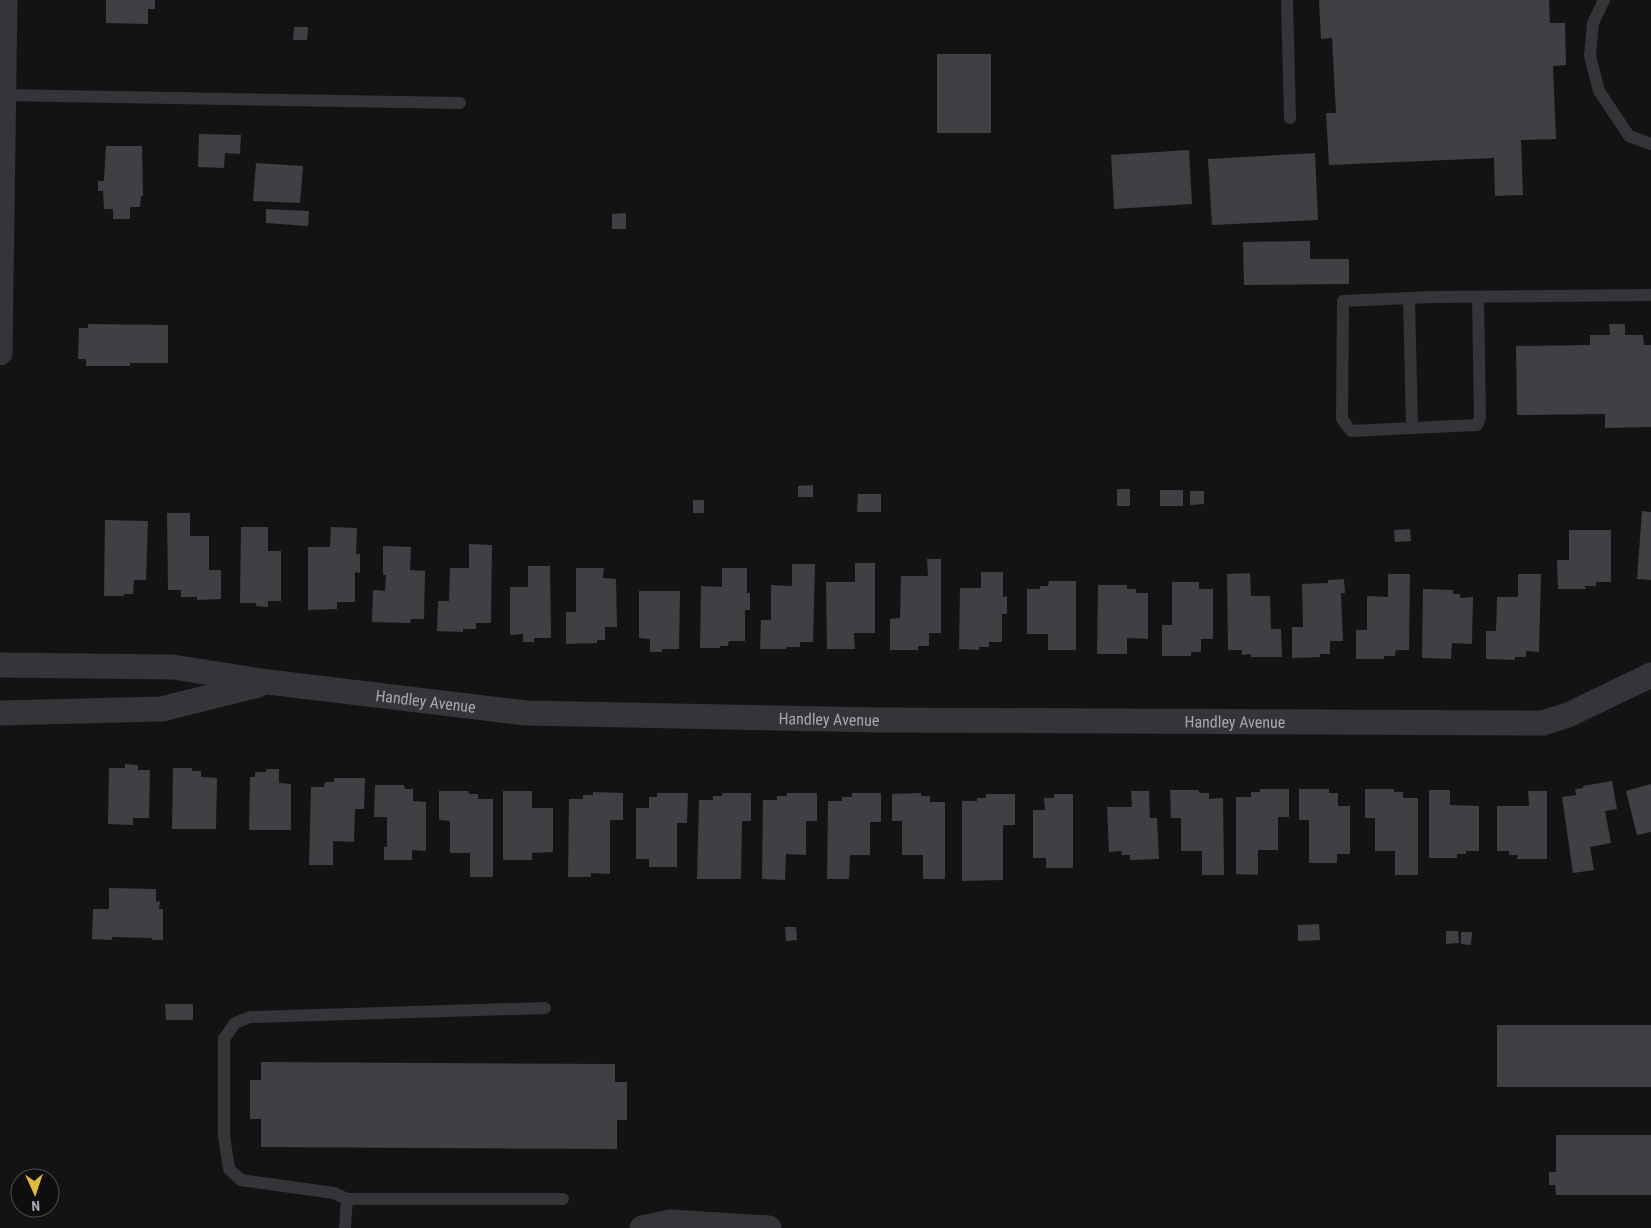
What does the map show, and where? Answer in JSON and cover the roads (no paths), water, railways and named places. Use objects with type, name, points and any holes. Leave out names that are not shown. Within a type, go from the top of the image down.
[{"type":"street","points":[[0,354],[2,95],[5,0]]},
{"type":"street","name":"Handley Avenue","points":[[0,664],[174,667],[268,682],[526,713],[880,720],[1543,723],[1568,715],[1651,675]]},
{"type":"street","points":[[0,713],[162,709],[268,682]]},
{"type":"street","points":[[642,1228],[670,1222],[769,1228]]},
{"type":"lane","points":[[1287,0],[1290,118]]},
{"type":"lane","points":[[1604,0],[1592,23],[1590,56],[1599,91],[1629,136],[1651,144]]},
{"type":"lane","points":[[2,95],[460,103]]},
{"type":"lane","points":[[1478,297],[1480,418],[1477,425],[1352,430],[1342,419],[1343,301],[1409,298],[1478,297],[1651,295]]},
{"type":"lane","points":[[1409,298],[1412,428]]},
{"type":"lane","points":[[545,1008],[250,1017],[235,1023],[224,1039],[224,1136],[229,1169],[241,1180],[334,1193],[347,1199],[563,1200]]},
{"type":"lane","points":[[346,1228],[347,1199]]}]
